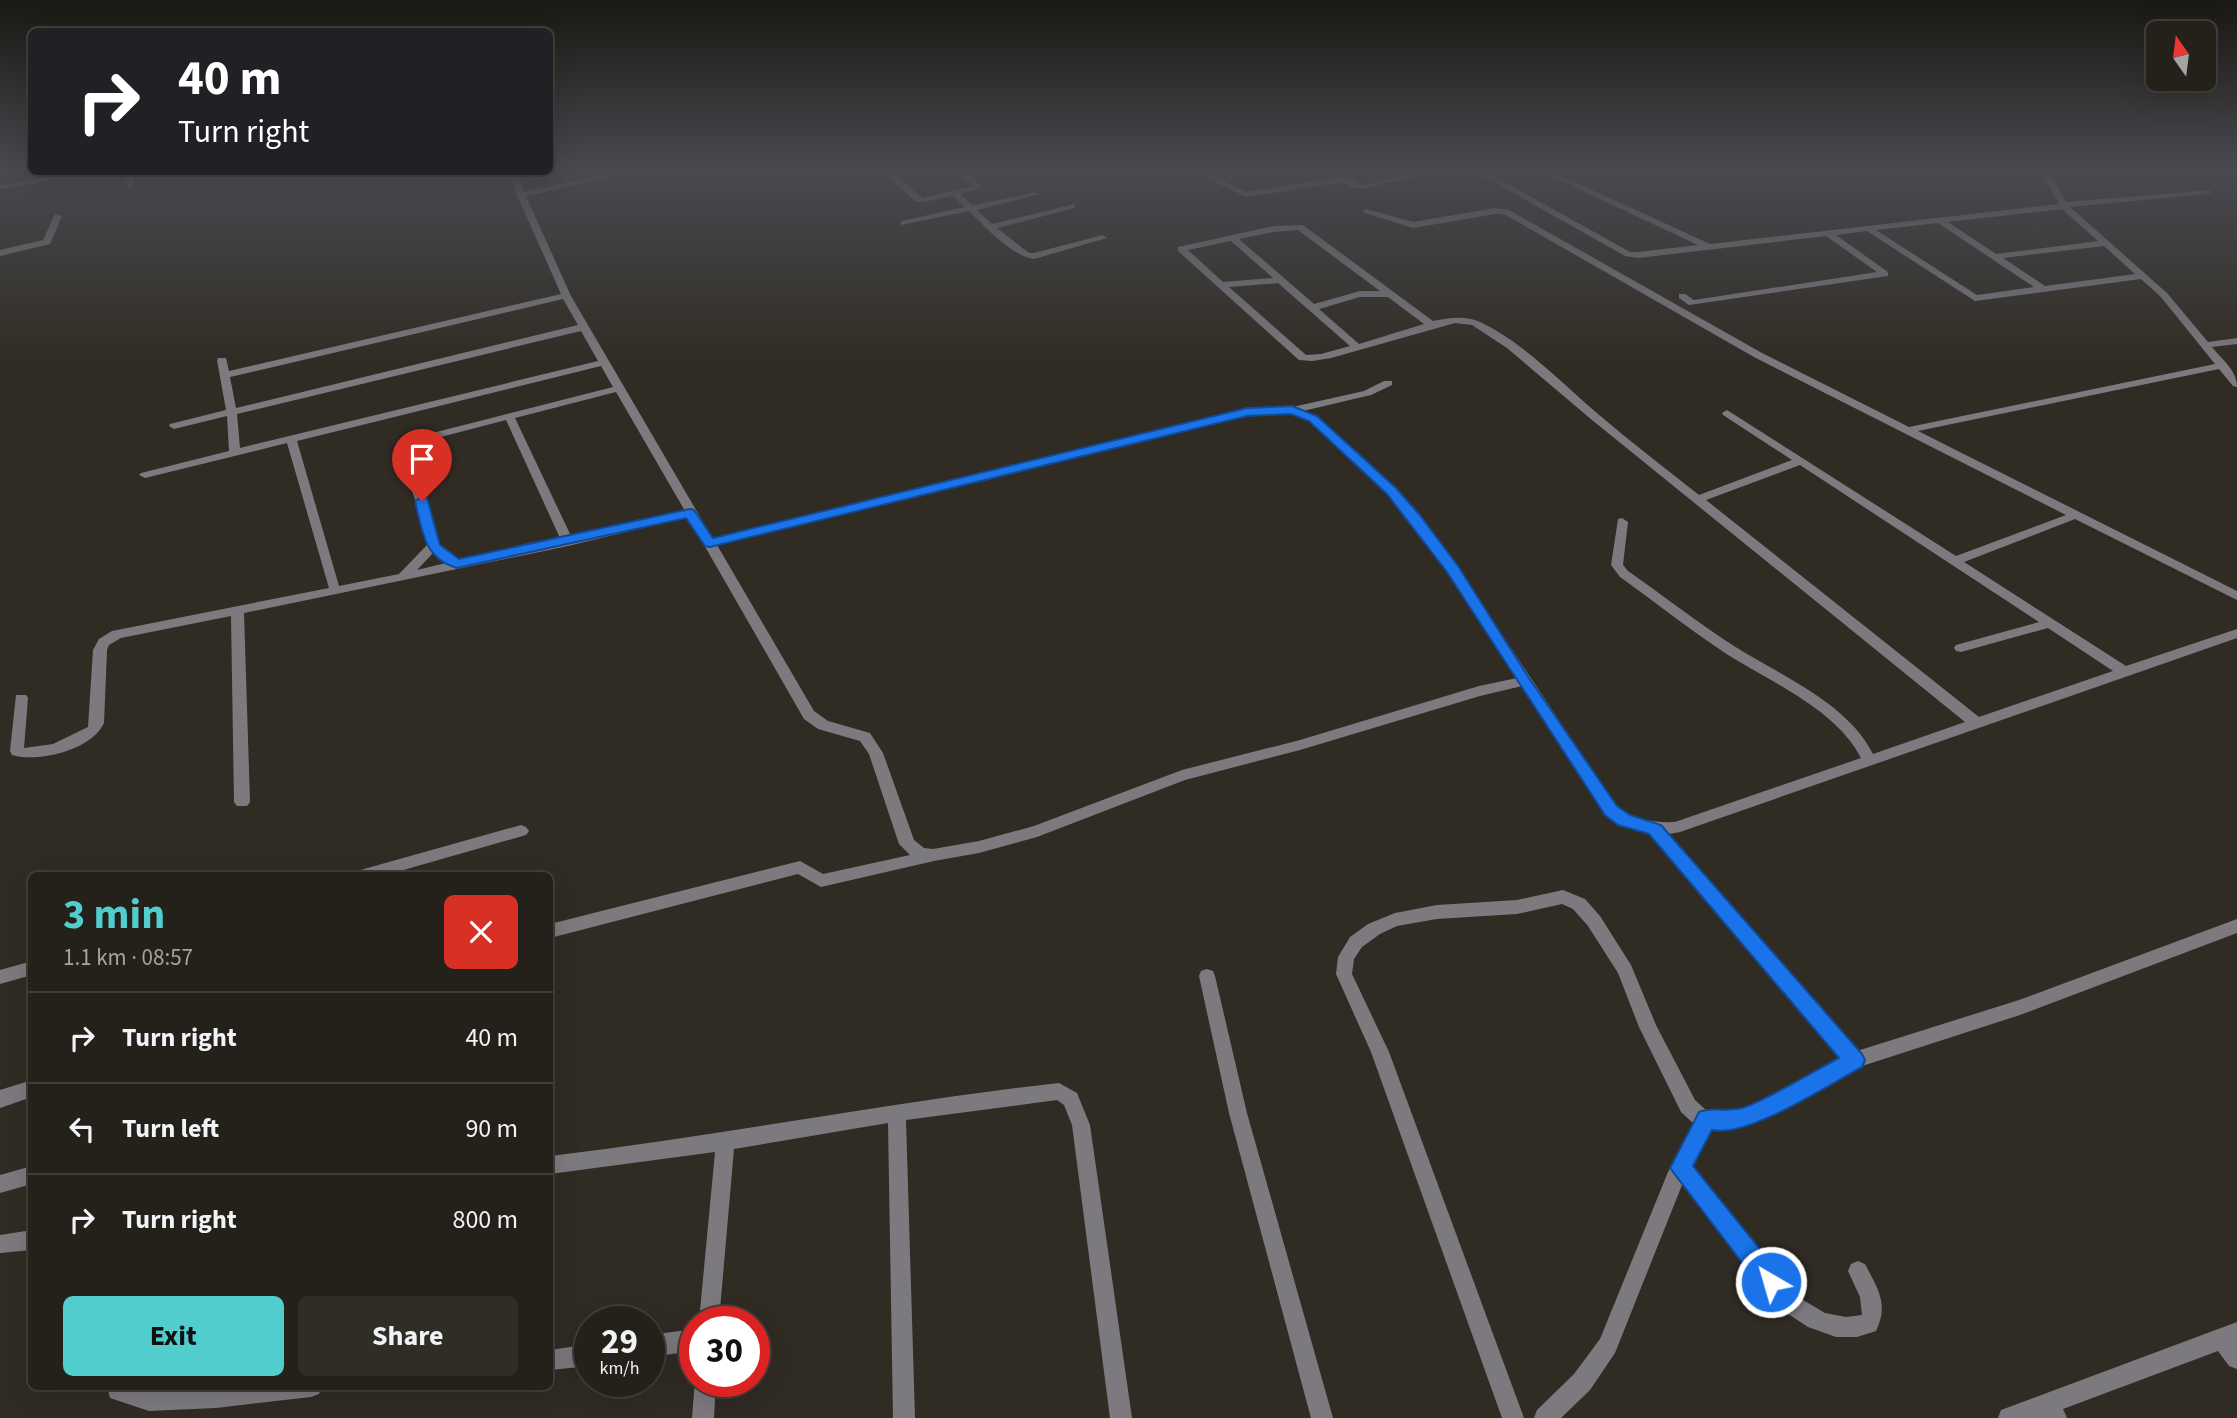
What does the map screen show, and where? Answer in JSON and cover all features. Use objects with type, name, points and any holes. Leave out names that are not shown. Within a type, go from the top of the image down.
[{"type":"street","points":[[0,253],[47,242],[49,236]]},
{"type":"street","points":[[539,236],[566,296],[809,715],[822,725],[865,737],[876,753],[906,844],[921,854],[933,855]]},
{"type":"street","points":[[1003,236],[1030,256],[1103,238]]},
{"type":"street","points":[[1243,236],[1181,249],[1303,358],[1357,347],[1454,321],[1473,321],[1535,366],[1975,722]]},
{"type":"street","points":[[1315,236],[1433,327]]},
{"type":"street","points":[[1549,236],[1747,349],[2237,596]]},
{"type":"street","points":[[1595,236],[1628,254],[1639,255],[1809,236]]},
{"type":"street","points":[[1686,236],[1710,247]]},
{"type":"street","points":[[1682,296],[1692,303],[1885,274],[1832,236]]},
{"type":"street","points":[[1879,236],[1970,296],[1988,298],[2143,276]]},
{"type":"street","points":[[1965,236],[2043,289]]},
{"type":"street","points":[[2098,236],[2164,295],[2237,384]]},
{"type":"street","points":[[1233,238],[1357,347]]},
{"type":"street","points":[[1997,256],[2106,243]]},
{"type":"street","points":[[1221,285],[1279,280]]},
{"type":"street","points":[[1311,308],[1360,294],[1390,294]]},
{"type":"street","points":[[225,374],[566,296]]},
{"type":"street","points":[[174,426],[584,327]]},
{"type":"street","points":[[2207,345],[2237,341]]},
{"type":"street","points":[[222,360],[232,412],[234,453]]},
{"type":"street","points":[[145,475],[605,362]]},
{"type":"street","points":[[1908,430],[2224,365]]},
{"type":"street","points":[[710,543],[1207,421],[1270,409],[1292,410],[1367,393],[1388,383]]},
{"type":"street","points":[[457,564],[444,557],[433,546],[432,534],[405,451],[407,446],[415,439],[620,388]]},
{"type":"street","points":[[1292,410],[1313,419],[1392,491],[1453,570],[1611,810],[1624,820],[1655,829],[1675,828],[2237,633]]},
{"type":"street","points":[[1727,413],[2125,672]]},
{"type":"street","points":[[509,415],[568,542]]},
{"type":"street","points":[[291,438],[333,585]]},
{"type":"street","points":[[1698,499],[1801,461]]},
{"type":"street","points":[[21,698],[17,751],[32,754],[77,741],[94,730],[97,723],[100,650],[109,638],[137,629],[403,577],[690,513]]},
{"type":"street","points":[[1954,561],[2076,515]]},
{"type":"street","points":[[1622,522],[1617,565],[1624,574],[1727,648],[1825,710],[1865,746],[1869,760]]},
{"type":"street","points":[[403,577],[433,546]]},
{"type":"street","points":[[237,609],[242,802]]},
{"type":"street","points":[[1961,648],[2050,623]]},
{"type":"street","points":[[553,931],[800,867],[821,881],[979,847],[1037,831],[1182,775],[1300,746],[1479,691],[1524,681]]},
{"type":"street","points":[[1655,829],[1854,1060]]},
{"type":"street","points":[[375,872],[521,831]]},
{"type":"street","points":[[1513,1418],[1385,1062],[1344,974],[1346,957],[1356,942],[1374,929],[1395,920],[1437,912],[1517,907],[1554,898],[1570,900],[1585,910],[1625,970],[1678,1090],[1688,1106],[1701,1118],[1722,1122],[1746,1117],[1854,1060],[2020,1007],[2237,926]]},
{"type":"street","points":[[0,977],[28,969]]},
{"type":"street","points":[[1207,976],[1238,1113],[1322,1418]]},
{"type":"street","points":[[0,1099],[28,1089]]},
{"type":"street","points":[[553,1165],[724,1143],[897,1114],[1059,1091],[1071,1099],[1080,1125],[1121,1418]]},
{"type":"street","points":[[897,1114],[904,1418]]},
{"type":"street","points":[[1545,1418],[1582,1382],[1608,1346],[1681,1168],[1707,1119]]},
{"type":"street","points":[[710,1306],[724,1143]]},
{"type":"street","points":[[1681,1168],[1786,1301],[1800,1311],[1827,1325],[1844,1329],[1869,1324],[1874,1316],[1873,1306],[1858,1271]]},
{"type":"street","points":[[0,1184],[28,1176]]},
{"type":"street","points":[[3,1244],[28,1241]]},
{"type":"street","points":[[2009,1418],[2052,1411],[2230,1336],[2237,1358]]},
{"type":"street","points":[[553,1360],[574,1357]]},
{"type":"street","points":[[118,1390],[149,1400],[216,1398],[279,1390]]},
{"type":"street","points":[[703,1418],[704,1397]]},
{"type":"route","points":[[422,501],[433,546],[444,557],[457,564],[568,542],[690,513],[710,543],[1247,412],[1292,410],[1313,419],[1392,491],[1414,517],[1453,570],[1611,810],[1624,820],[1655,829],[1854,1060],[1746,1117],[1722,1122],[1707,1119],[1681,1168],[1771,1282]]}]
